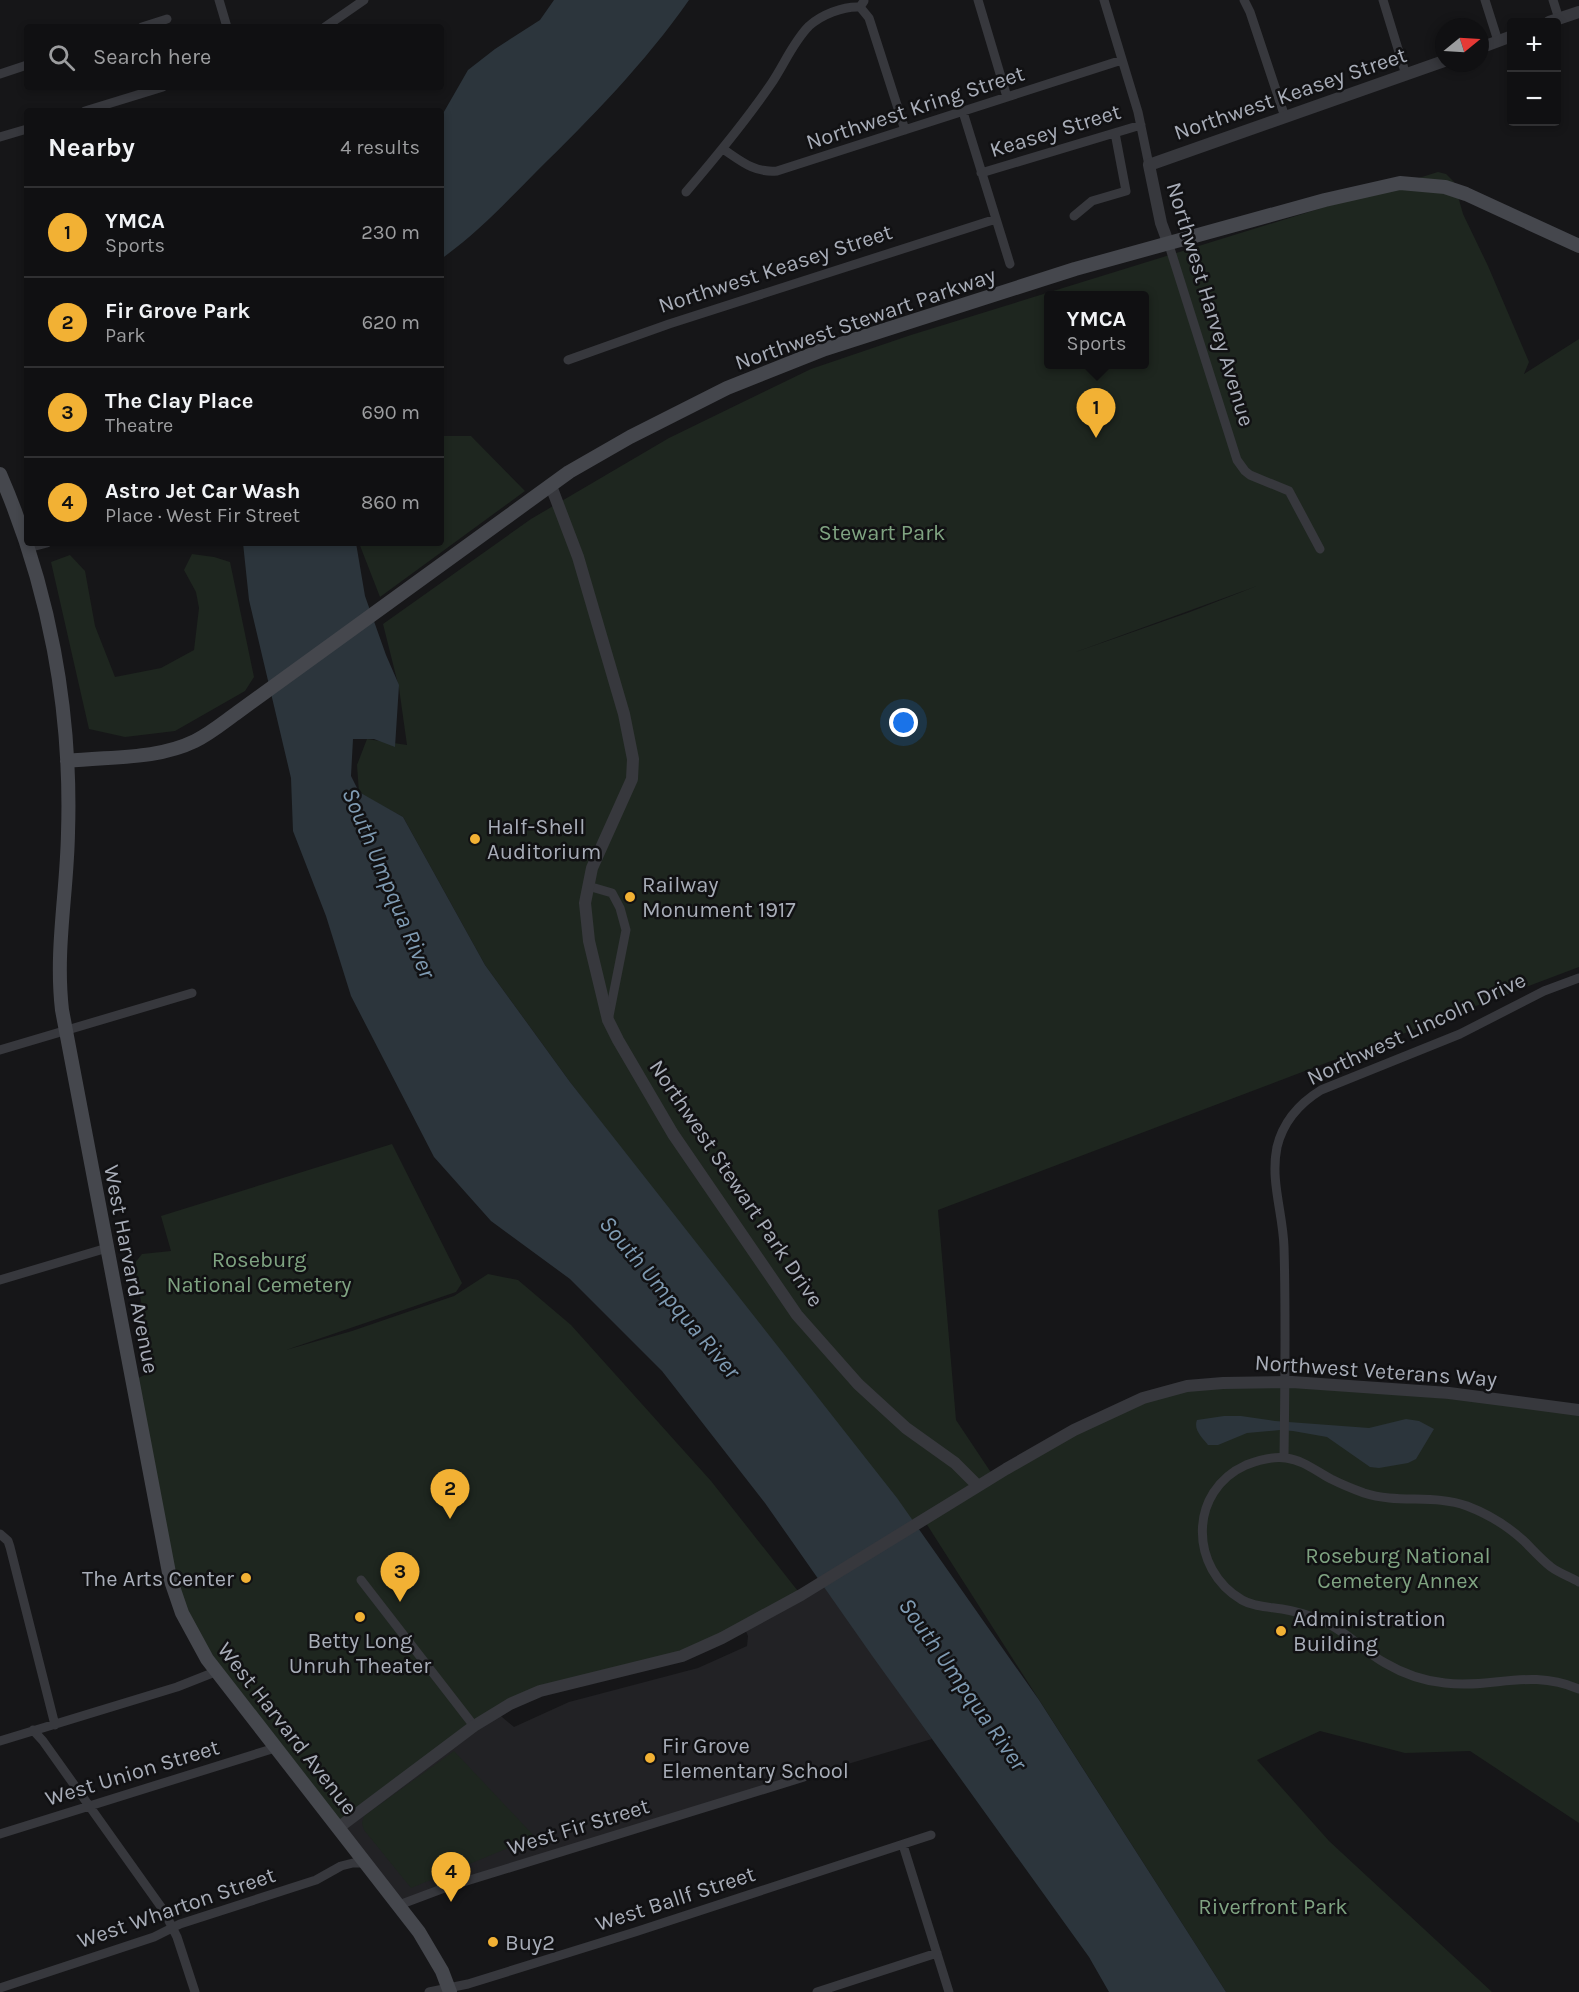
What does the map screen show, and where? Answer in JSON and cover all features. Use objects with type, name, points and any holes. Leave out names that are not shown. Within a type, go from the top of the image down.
[{"type":"main road","name":"Northwest Stewart Parkway","points":[[68,761],[141,756],[162,752],[208,734],[569,472],[630,437],[727,388],[854,339],[1075,268],[1343,196],[1400,183],[1445,187],[1466,194],[1579,246]]},
{"type":"main road","name":"West Harvard Avenue","points":[[1,479],[24,538]]},
{"type":"main road","name":"West Harvard Avenue","points":[[28,548],[53,642],[68,761],[68,832],[58,964],[65,1032],[170,1578],[188,1627],[215,1672],[399,1905],[428,1945],[449,1990]]},
{"type":"street","points":[[219,0],[226,24]]},
{"type":"street","points":[[329,24],[364,0]]},
{"type":"street","points":[[978,0],[1007,97]]},
{"type":"street","name":"Northwest Harvey Avenue","points":[[1104,0],[1141,124],[1161,223],[1236,460],[1250,475],[1289,491],[1320,549]]},
{"type":"street","points":[[1244,0],[1285,117]]},
{"type":"street","points":[[1383,0],[1406,75]]},
{"type":"street","points":[[1485,0],[1498,41]]},
{"type":"street","points":[[1552,0],[1554,18]]},
{"type":"street","points":[[686,192],[723,149],[809,26],[830,14],[862,4],[869,18],[905,130]]},
{"type":"street","points":[[1561,18],[1579,12]]},
{"type":"street","points":[[151,24],[167,19]]},
{"type":"street","points":[[1489,44],[1507,38]]},
{"type":"street","name":"Northwest Kring Street","points":[[723,149],[754,170],[777,171],[1122,60]]},
{"type":"street","name":"Northwest Keasey Street","points":[[1149,165],[1435,64]]},
{"type":"street","points":[[0,74],[24,66]]},
{"type":"street","points":[[95,108],[153,90]]},
{"type":"street","points":[[963,112],[1010,264]]},
{"type":"street","name":"Keasey Street","points":[[981,173],[1141,124]]},
{"type":"street","points":[[0,137],[24,130]]},
{"type":"street","points":[[1115,133],[1126,191]]},
{"type":"street","points":[[1074,216],[1092,201],[1137,189]]},
{"type":"street","name":"Northwest Keasey Street","points":[[568,360],[680,320],[996,219]]},
{"type":"street","name":"Northwest Stewart Park Drive","points":[[551,486],[578,557],[624,714],[633,759],[629,788],[592,868],[585,917],[609,1020],[618,1040],[673,1134],[797,1314],[858,1384],[906,1428],[955,1462],[978,1486]]},
{"type":"street","points":[[28,548],[36,546]]},
{"type":"street","points":[[588,886],[612,892],[620,908],[626,930],[609,1020]]},
{"type":"street","name":"Northwest Lincoln Drive","points":[[1284,1457],[1284,1244],[1275,1186],[1275,1165],[1278,1144],[1294,1112],[1310,1096],[1332,1085],[1460,1034],[1544,990],[1579,978]]},
{"type":"street","points":[[0,1050],[192,993]]},
{"type":"street","points":[[0,1280],[107,1248]]},
{"type":"street","name":"Northwest Veterans Way","points":[[978,1486],[1074,1430],[1143,1398],[1187,1386],[1223,1383],[1330,1383],[1449,1394],[1579,1410]]},
{"type":"street","points":[[1579,1582],[1553,1568],[1510,1530],[1466,1505],[1429,1498],[1392,1498],[1367,1494],[1297,1460],[1284,1457],[1256,1461],[1231,1474],[1213,1494],[1206,1507],[1202,1537],[1205,1557],[1212,1570],[1230,1592],[1251,1604],[1284,1609],[1323,1621],[1338,1628],[1384,1662],[1401,1671],[1430,1680],[1459,1684],[1536,1679],[1555,1681],[1579,1689]]},
{"type":"street","points":[[338,1828],[474,1726],[510,1704],[540,1691],[682,1656],[737,1630],[801,1594],[978,1486]]},
{"type":"street","points":[[2,1535],[10,1547],[55,1725]]},
{"type":"street","points":[[361,1580],[474,1726]]},
{"type":"street","points":[[0,1741],[177,1687],[215,1672]]},
{"type":"street","points":[[33,1730],[152,1894],[172,1928],[183,1953],[195,1992]]},
{"type":"street","name":"West Union Street","points":[[0,1834],[275,1748]]},
{"type":"street","name":"West Fir Street","points":[[399,1905],[447,1887],[804,1777]]},
{"type":"street","name":"West Ballf Street","points":[[429,1992],[449,1990],[635,1932],[931,1835]]},
{"type":"street","points":[[903,1845],[949,1992]]},
{"type":"street","name":"West Wharton Street","points":[[0,1988],[316,1880],[341,1866],[364,1863]]},
{"type":"street","points":[[817,1992],[937,1953]]},
{"type":"shaded area","name":"Fir Grove Elementary School","points":[[821,1582],[932,1739],[399,1905],[338,1828],[496,1712],[514,1727],[569,1702],[698,1668],[747,1646],[748,1636],[744,1627]]},
{"type":"green space","points":[[1438,172],[1446,174],[1454,182],[1463,214],[1529,362],[1524,374],[1579,339],[1579,967],[938,1210],[956,1420],[994,1477],[1074,1430],[1187,1386],[1255,1382],[1579,1410],[1579,1823],[1470,1751],[1405,1753],[1320,1731],[1257,1760],[1329,1841],[1492,1992],[1226,1992],[924,1520],[872,1551],[660,1199],[570,1082],[485,965],[403,817],[359,793],[357,765],[367,739],[407,745],[399,688],[383,624],[531,519],[669,438],[811,369],[1044,294],[1044,369],[1149,369],[1149,291],[1053,291]],"holes":[[[1257,586],[1190,612],[1073,653]]]},
{"type":"green space","points":[[444,436],[471,436],[525,491],[380,597],[360,546],[444,546]]},
{"type":"green space","points":[[192,554],[230,562],[254,677],[245,691],[175,731],[125,737],[89,729],[51,562],[70,555],[85,571],[95,626],[115,677],[161,668],[194,650],[199,608],[196,592],[184,570]]},
{"type":"green space","name":"Roseburg National Cemetery","points":[[392,1144],[462,1283],[456,1292],[286,1350],[352,1331],[454,1296],[488,1274],[518,1280],[571,1325],[711,1481],[801,1595],[682,1656],[523,1699],[338,1828],[182,1613],[131,1381],[154,1371],[134,1264],[142,1254],[171,1251],[161,1216]]},
{"type":"green space","points":[[454,1751],[535,1837],[411,1888],[364,1830],[362,1823],[364,1816]]},
{"type":"water","points":[[554,0],[689,0],[636,68],[597,110],[491,217],[444,257],[444,112],[468,70],[495,49],[540,20]]},
{"type":"water","name":"South Umpqua River","points":[[243,546],[357,546],[365,596],[399,685],[395,747],[374,739],[353,739],[351,776],[359,792],[403,817],[485,965],[570,1082],[897,1498],[1039,1700],[1226,1992],[1109,1992],[1089,1957],[765,1503],[662,1371],[570,1279],[491,1221],[434,1157],[351,996],[326,916],[293,831],[291,778],[249,600]]},
{"type":"water","points":[[1224,1416],[1369,1428],[1406,1419],[1419,1421],[1434,1429],[1416,1459],[1408,1463],[1379,1468],[1370,1467],[1327,1437],[1293,1431],[1247,1433],[1218,1445],[1208,1445],[1197,1430],[1197,1420]]},
{"type":"place","name":"YMCA","points":[[1096,438]]},
{"type":"place","name":"Half-Shell Auditorium","points":[[475,839]]},
{"type":"place","name":"Railway Monument 1917","points":[[630,897]]},
{"type":"place","name":"Fir Grove Park","points":[[450,1519]]},
{"type":"place","name":"The Arts Center","points":[[246,1578]]},
{"type":"place","name":"The Clay Place","points":[[400,1602]]},
{"type":"place","name":"Betty Long Unruh Theater","points":[[360,1617]]},
{"type":"place","name":"Administration Building","points":[[1281,1631]]},
{"type":"place","name":"Fir Grove Elementary School","points":[[650,1758]]},
{"type":"place","name":"Astro Jet Car Wash","points":[[451,1902]]},
{"type":"place","name":"Buy2","points":[[493,1942]]},
{"type":"park label","name":"Stewart Park","points":[[882,532]]},
{"type":"park label","name":"Roseburg National Cemetery Annex","points":[[1398,1568]]},
{"type":"park label","name":"Riverfront Park","points":[[1273,1906]]}]
